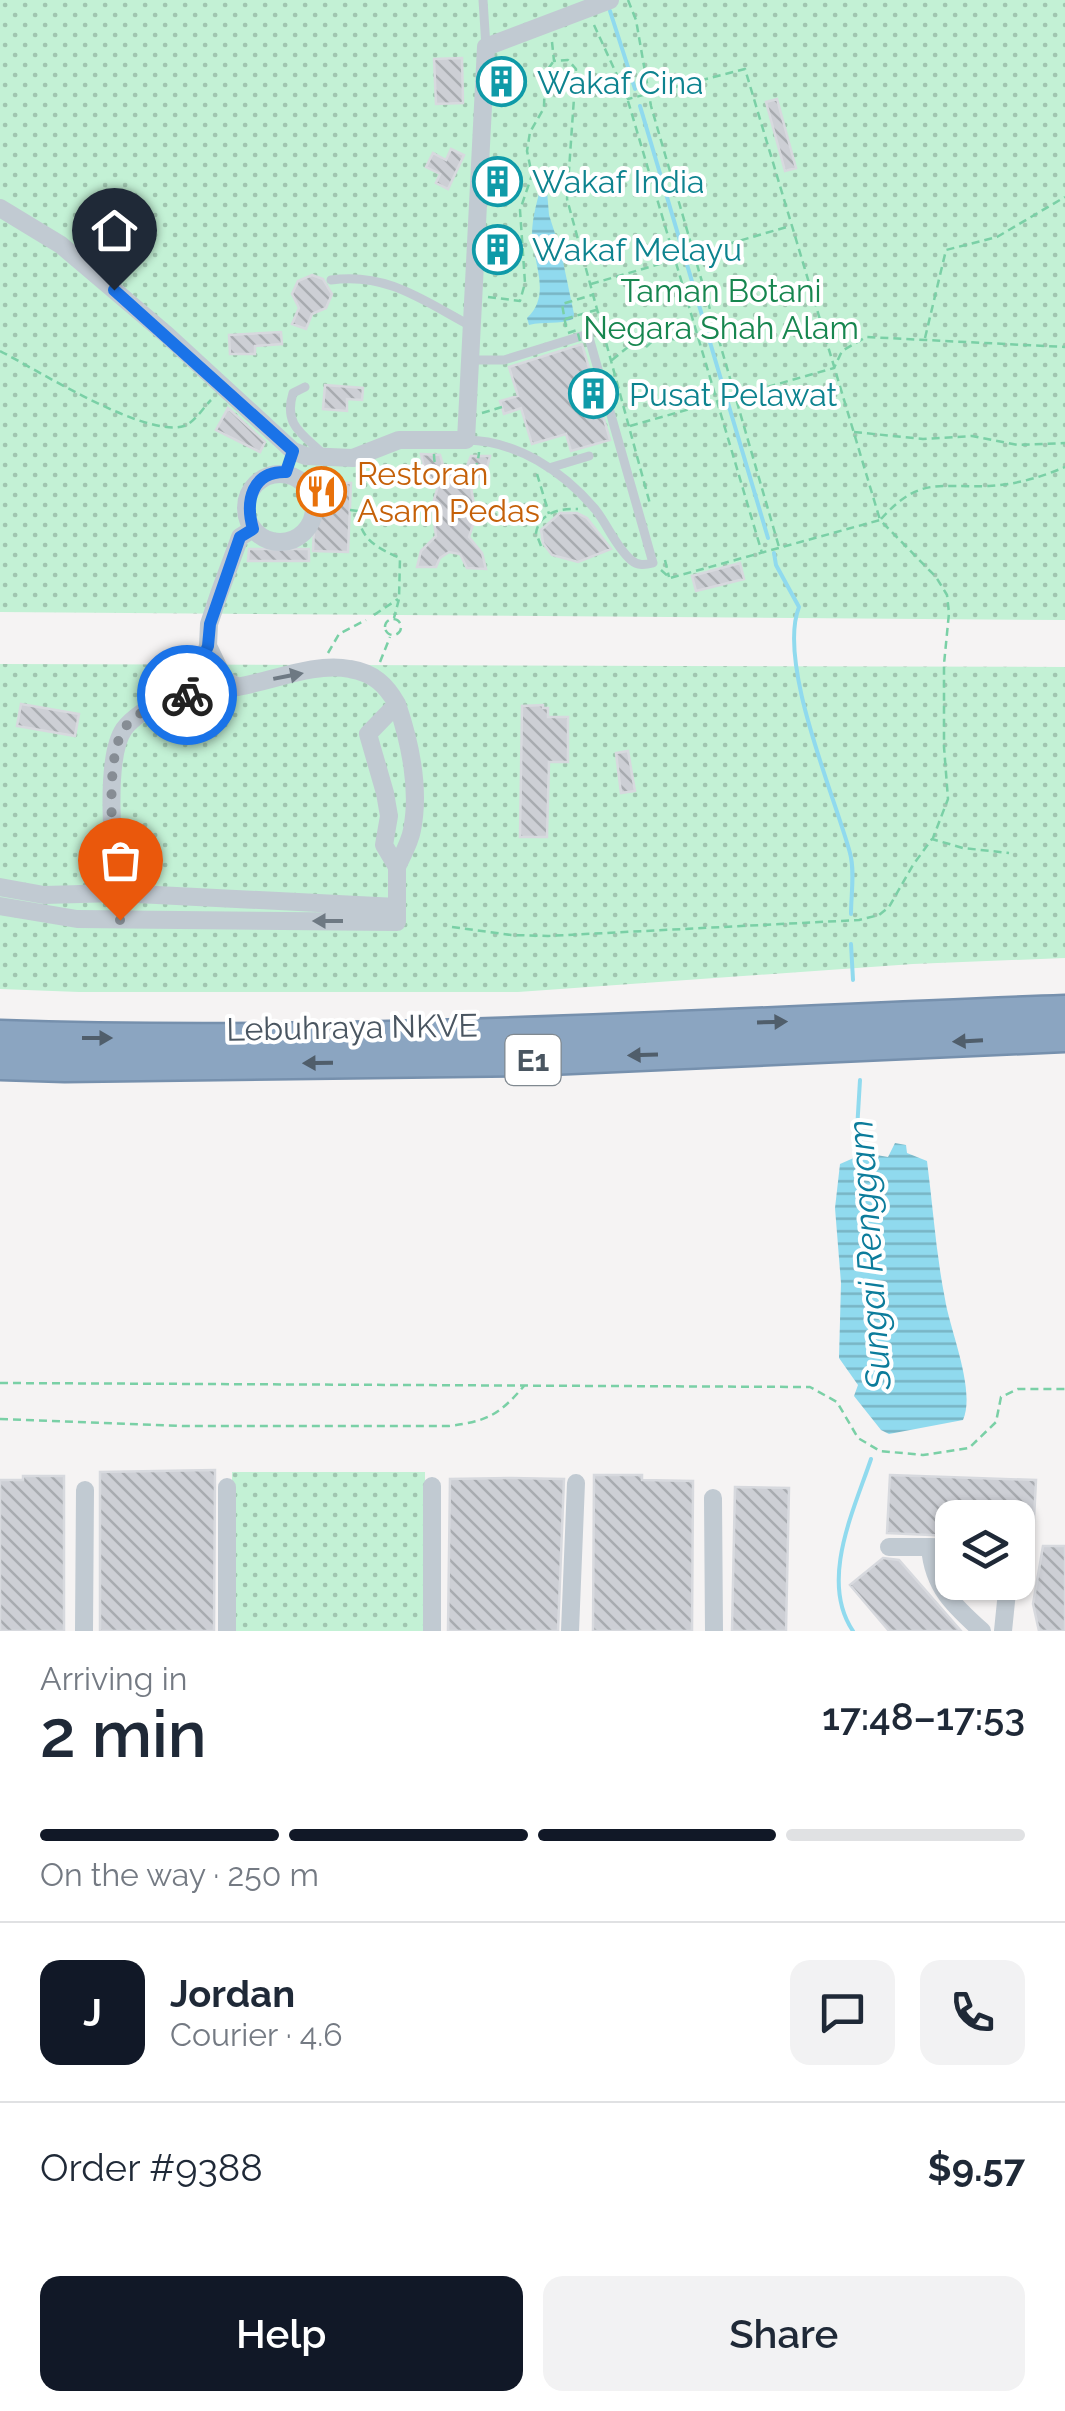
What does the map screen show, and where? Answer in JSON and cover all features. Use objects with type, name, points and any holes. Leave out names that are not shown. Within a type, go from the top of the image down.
[{"type":"highway","name":"Lebuhraya NKVE","points":[[0,1036],[290,1037],[1065,1011]]},
{"type":"highway","name":"Lebuhraya NKVE","points":[[0,1064],[526,1060],[1065,1036]]},
{"type":"street","points":[[0,208],[62,245],[293,451],[306,456],[353,458],[382,450],[399,440],[473,440],[470,360],[486,47],[610,0]]},
{"type":"street","points":[[286,472],[293,451]]},
{"type":"street","points":[[286,472],[303,482],[310,514],[300,536],[283,544],[264,540],[253,529],[249,512],[252,490],[267,475],[286,472]]},
{"type":"street","points":[[190,694],[208,646],[218,594],[240,537],[253,529]]},
{"type":"street","points":[[208,646],[224,679],[238,687]]},
{"type":"street","points":[[0,906],[77,919],[120,920],[397,922],[397,867],[412,831],[413,783],[410,747],[398,704],[382,682],[351,669],[326,669],[190,694],[156,704],[126,726],[118,740],[112,806],[120,920]]},
{"type":"street","points":[[397,867],[384,845],[389,816],[368,734],[398,704]]},
{"type":"street","points":[[0,887],[44,895],[118,893],[397,907]]},
{"type":"street","points":[[570,1631],[576,1483]]},
{"type":"street","points":[[432,1486],[432,1631]]},
{"type":"street","points":[[227,1487],[227,1631]]},
{"type":"street","points":[[84,1631],[85,1490]]},
{"type":"street","points":[[714,1498],[714,1631]]},
{"type":"street","points":[[890,1546],[935,1548]]},
{"type":"street","points":[[930,1548],[935,1578],[949,1602],[982,1631]]},
{"type":"street","points":[[1002,1631],[1006,1600]]},
{"type":"lane","points":[[483,0],[486,47]]},
{"type":"lane","points":[[331,280],[375,278],[472,327]]},
{"type":"lane","points":[[470,360],[504,360],[588,334],[653,563],[642,566],[631,561],[595,509],[563,476],[492,440],[473,440]]},
{"type":"lane","points":[[305,387],[293,394],[288,410],[292,423],[326,457]]},
{"type":"lane","points":[[549,468],[589,456]]},
{"type":"path","points":[[628,0],[636,20],[648,94],[780,548]]},
{"type":"path","points":[[591,7],[596,34],[628,100],[762,553]]},
{"type":"path","points":[[483,296],[520,301],[525,283],[520,210],[532,175],[526,150],[530,132],[544,108],[545,73],[554,61],[549,23]]},
{"type":"path","points":[[554,61],[568,60],[576,68],[567,199],[649,502]]},
{"type":"path","points":[[452,926],[548,936],[859,920],[889,907],[932,839],[948,799],[944,730],[949,613],[946,595],[936,576],[880,520],[745,69],[628,100]]},
{"type":"path","points":[[925,339],[946,250],[997,237],[1065,197]]},
{"type":"path","points":[[590,284],[792,226]]},
{"type":"path","points":[[593,294],[562,304],[564,322],[597,310]]},
{"type":"path","points":[[611,361],[628,346],[645,348],[657,337],[679,340],[696,324]]},
{"type":"path","points":[[568,333],[577,330],[580,341]]},
{"type":"path","points":[[834,368],[842,350],[866,337],[1065,347]]},
{"type":"path","points":[[0,351],[128,417],[166,429],[189,424],[222,388]]},
{"type":"path","points":[[616,430],[834,368]]},
{"type":"path","points":[[480,413],[502,407]]},
{"type":"path","points":[[854,432],[924,439],[972,436],[1018,445],[1065,443]]},
{"type":"path","points":[[435,439],[435,470],[440,477],[455,483],[474,474],[473,440]]},
{"type":"path","points":[[532,458],[549,514]]},
{"type":"path","points":[[670,578],[880,520],[895,503],[916,490],[948,484],[990,486],[1042,477],[1065,467]]},
{"type":"path","points":[[541,546],[536,529],[549,514],[565,509],[584,512]]},
{"type":"path","points":[[350,510],[358,511],[360,530],[368,540],[400,558],[399,599],[394,618],[384,625]]},
{"type":"path","points":[[664,559],[670,578]]},
{"type":"path","points":[[653,563],[670,578]]},
{"type":"path","points":[[394,618],[401,627],[391,635],[374,618],[399,599]]},
{"type":"path","points":[[326,669],[327,653],[339,634],[366,620]]},
{"type":"path","points":[[374,677],[391,635]]},
{"type":"path","points":[[932,839],[963,848],[1009,853]]},
{"type":"path","points":[[0,1383],[810,1387],[838,1402],[858,1438],[880,1452],[924,1455],[969,1448],[996,1422],[1002,1397],[1018,1388],[1065,1389]]},
{"type":"path","points":[[0,1419],[183,1426],[449,1426],[478,1422],[503,1411],[524,1386]]},
{"type":"green space","name":"Taman Botani Negara Shah Alam","points":[[0,0],[1065,0],[1065,620],[0,612]]},
{"type":"green space","points":[[0,664],[1065,667],[1065,958],[913,964],[518,992],[0,989]]},
{"type":"green space","points":[[232,1472],[425,1472],[425,1631],[232,1631]]},
{"type":"water","points":[[546,179],[549,215],[574,314],[568,321],[529,325],[527,318],[540,289],[533,221]]},
{"type":"water","points":[[895,1143],[906,1145],[907,1153],[927,1161],[942,1282],[964,1377],[966,1408],[963,1420],[889,1434],[881,1430],[854,1396],[858,1385],[839,1358],[841,1283],[835,1208],[840,1164],[865,1153],[888,1157]]},
{"type":"building","points":[[462,58],[463,103],[436,104],[434,59]]},
{"type":"building","points":[[777,99],[796,168],[785,171],[766,102]]},
{"type":"building","points":[[451,149],[464,155],[448,189],[436,183],[440,174],[426,167],[433,153],[446,160]]},
{"type":"building","points":[[312,275],[323,279],[332,294],[326,308],[312,314],[306,329],[292,324],[299,308],[292,294],[298,281]]},
{"type":"building","points":[[281,332],[282,344],[255,346],[255,354],[230,354],[229,335]]},
{"type":"building","name":"Pusat Pelawat","points":[[582,344],[610,440],[571,451],[566,434],[532,444],[521,408],[504,414],[500,401],[518,396],[509,367]]},
{"type":"building","points":[[325,385],[363,388],[362,400],[347,399],[347,411],[323,409]]},
{"type":"building","points":[[228,408],[265,442],[260,452],[216,430]]},
{"type":"building","points":[[421,454],[440,455],[443,465],[453,471],[467,466],[471,456],[490,456],[486,472],[471,487],[476,516],[469,537],[482,553],[486,569],[467,568],[460,554],[449,552],[436,567],[417,567],[421,551],[436,536],[432,507],[438,486],[425,471]]},
{"type":"building","points":[[316,482],[351,483],[348,552],[313,551]]},
{"type":"building","points":[[560,513],[577,513],[587,518],[611,549],[578,562],[552,555],[543,543],[541,530]]},
{"type":"building","points":[[249,549],[309,549],[309,561],[248,561]]},
{"type":"building","points":[[740,563],[744,579],[696,591],[692,576]]},
{"type":"building","points":[[21,704],[79,714],[75,736],[17,726]]},
{"type":"building","points":[[522,706],[548,708],[548,717],[568,717],[568,762],[549,762],[547,837],[520,837]]},
{"type":"building","points":[[628,751],[635,791],[621,793],[616,753]]},
{"type":"building","points":[[215,1470],[214,1631],[100,1631],[100,1472]]},
{"type":"building","points":[[594,1475],[693,1481],[692,1631],[593,1631]]},
{"type":"building","points":[[890,1475],[1036,1480],[1035,1500],[935,1500],[935,1535],[887,1533]]},
{"type":"building","points":[[23,1476],[64,1476],[64,1631],[0,1631],[0,1480],[23,1480]]},
{"type":"building","points":[[450,1479],[564,1479],[558,1631],[448,1631]]},
{"type":"building","points":[[735,1487],[789,1488],[786,1631],[732,1631]]},
{"type":"building","points":[[1043,1546],[1065,1546],[1065,1631],[1039,1631],[1033,1604]]},
{"type":"building","points":[[883,1558],[899,1560],[961,1631],[889,1631],[850,1585]]},
{"type":"waterway","name":"Sungai Renggam","points":[[610,11],[635,89]]},
{"type":"waterway","name":"Sungai Renggam","points":[[640,106],[768,538]]},
{"type":"waterway","name":"Sungai Renggam","points":[[774,553],[776,565],[799,607],[794,631],[795,661],[810,729],[850,853],[851,914]]},
{"type":"waterway","name":"Sungai Renggam","points":[[851,944],[853,980]]},
{"type":"waterway","name":"Sungai Renggam","points":[[860,1080],[857,1130],[865,1154]]},
{"type":"waterway","name":"Sungai Renggam","points":[[853,1631],[843,1611],[839,1568],[849,1523],[871,1459]]},
{"type":"way so far","points":[[120,920],[112,806],[118,740],[126,726],[156,704],[187,695]]},
{"type":"place","name":"Wakaf Cina","points":[[502,82]]},
{"type":"place","name":"Wakaf India","points":[[497,181]]},
{"type":"place","name":"Wakaf Melayu","points":[[497,249]]},
{"type":"place","name":"Pusat Pelawat","points":[[594,394]]},
{"type":"place","name":"Restoran Asam Pedas","points":[[322,491]]},
{"type":"route","points":[[114,290],[293,451],[286,472],[267,475],[252,490],[249,512],[253,529],[240,537],[218,594],[208,646],[187,695]]}]
